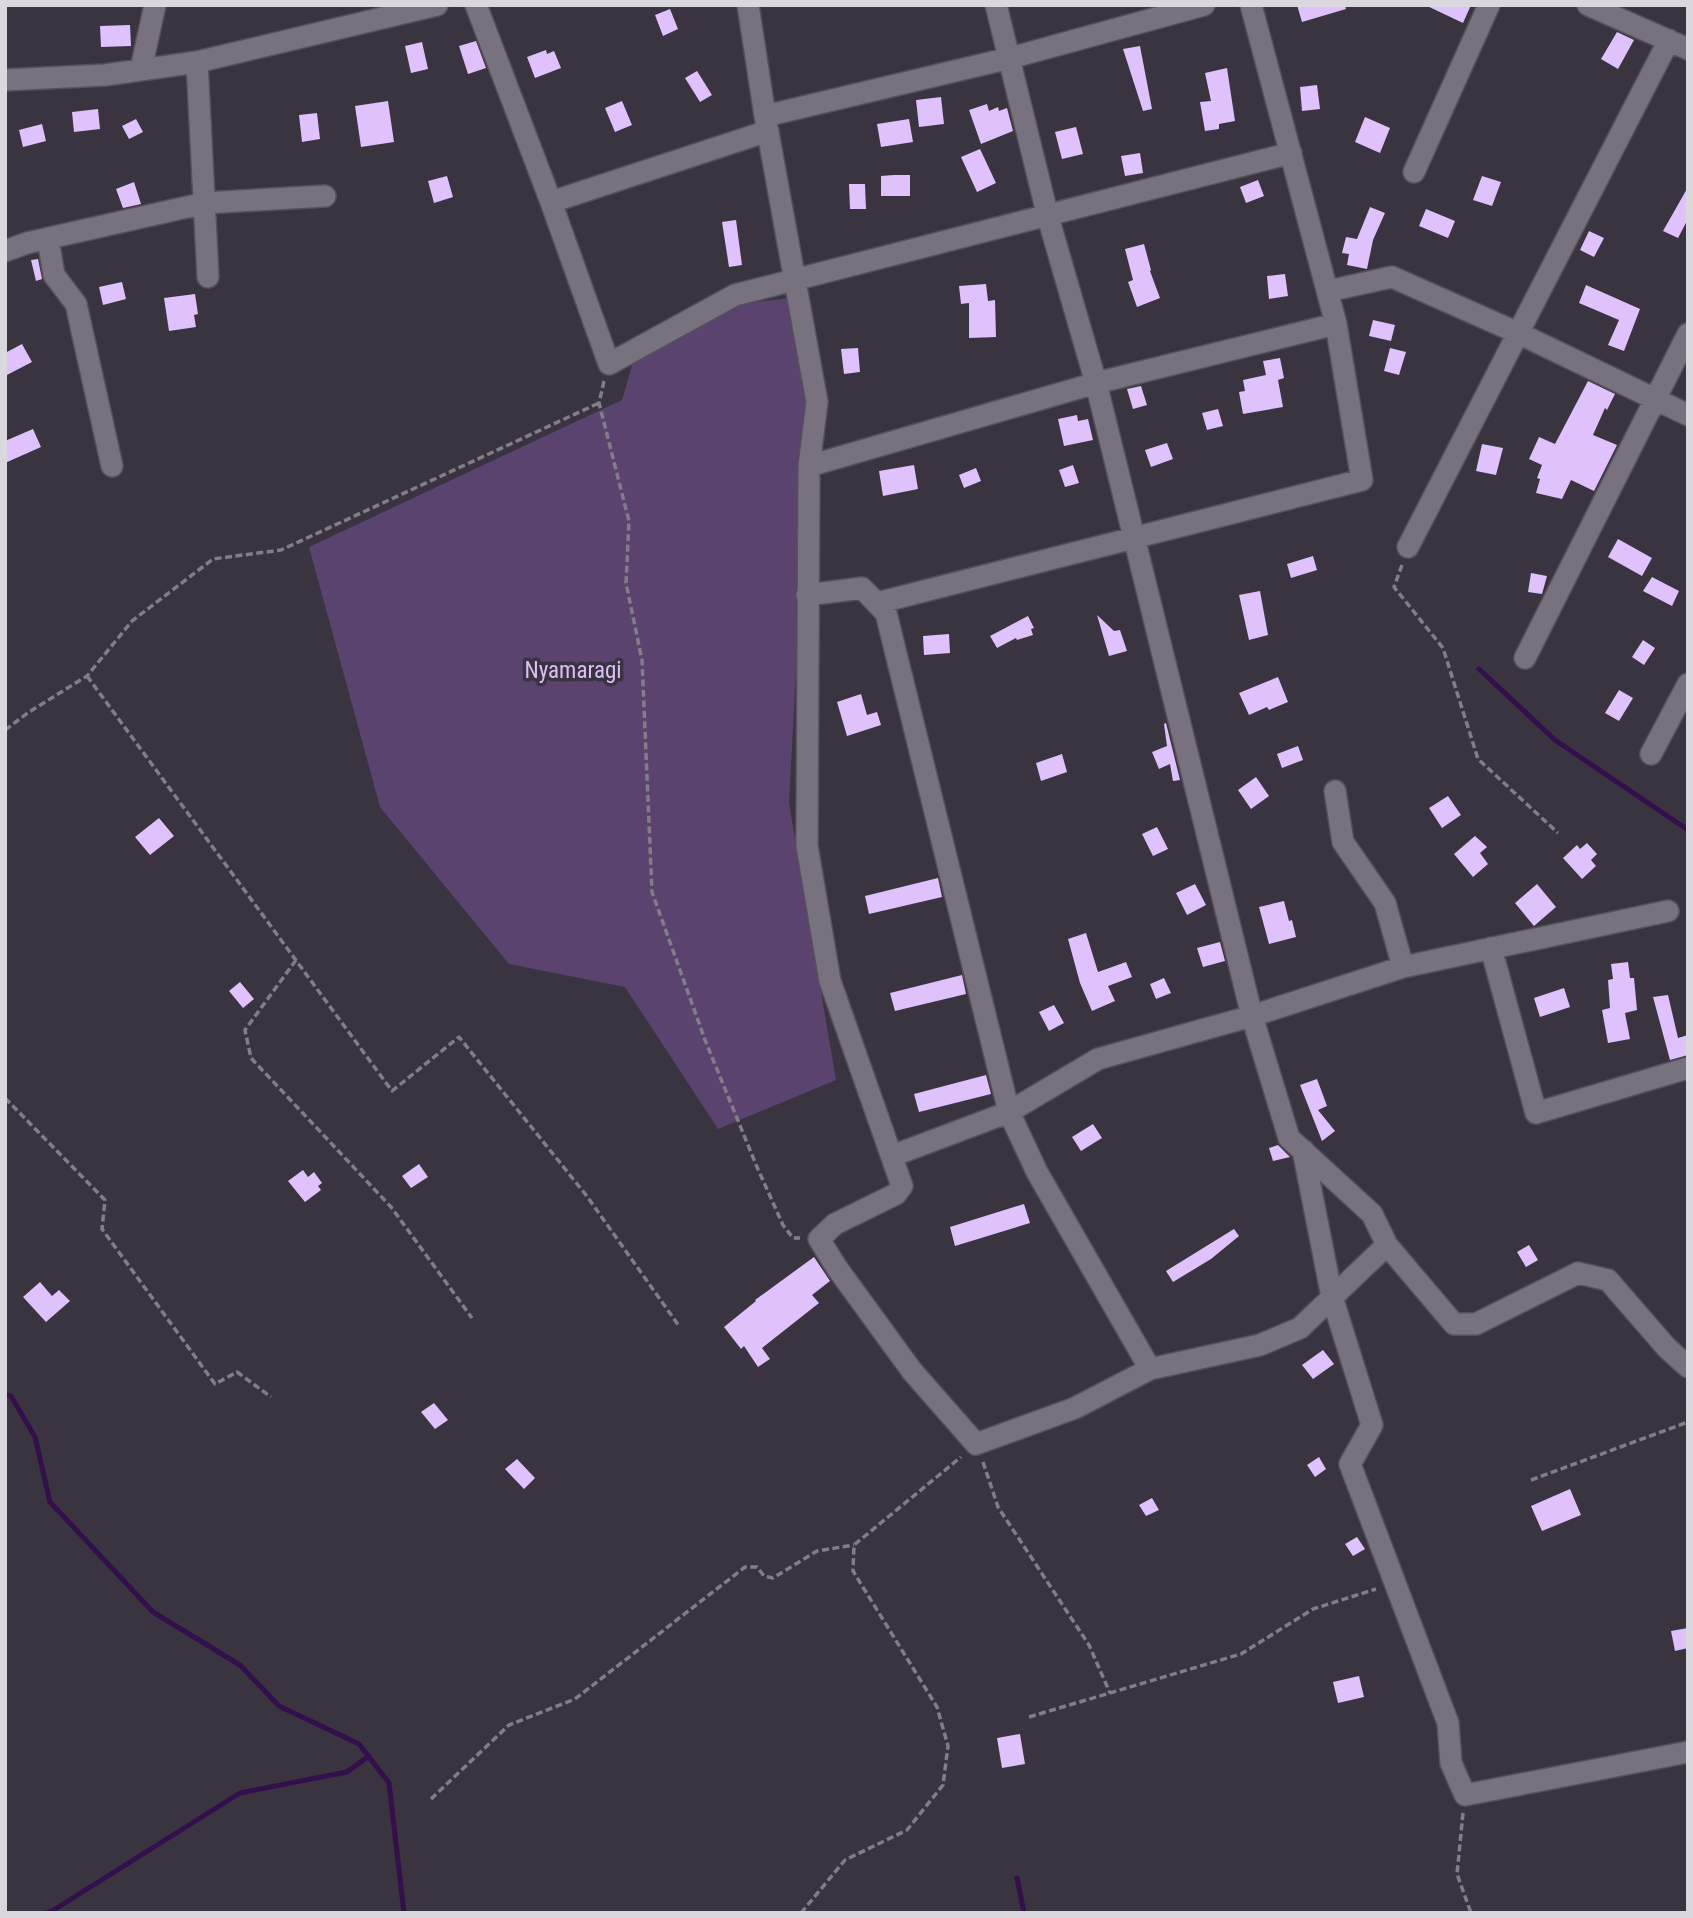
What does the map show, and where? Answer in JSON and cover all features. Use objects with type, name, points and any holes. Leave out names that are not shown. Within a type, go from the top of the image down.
[{"type":"street","points":[[141,69],[155,5]]},
{"type":"street","points":[[476,5],[609,364],[735,295],[1291,153]]},
{"type":"street","points":[[748,5],[817,402],[808,466],[807,846],[830,981],[902,1186],[896,1195],[835,1224],[819,1239],[912,1371],[976,1444],[1075,1408],[1150,1369],[1260,1345],[1300,1328],[1387,1245]]},
{"type":"street","points":[[996,5],[1048,216],[1096,383],[1252,1016],[1289,1138],[1372,1214],[1387,1245],[1454,1324],[1476,1324],[1578,1273],[1608,1280],[1667,1348],[1688,1367]]},
{"type":"street","points":[[551,202],[767,123],[1204,5]]},
{"type":"street","points":[[877,603],[1362,480],[1336,324],[1251,5]]},
{"type":"street","points":[[1414,172],[1489,5]]},
{"type":"street","points":[[1408,547],[1518,333],[1678,45],[1588,5]]},
{"type":"street","points":[[5,80],[105,75],[197,62],[432,6]]},
{"type":"street","points":[[197,62],[208,277]]},
{"type":"street","points":[[5,251],[205,203],[325,195]]},
{"type":"street","points":[[48,239],[54,275],[76,304],[112,466]]},
{"type":"street","points":[[1328,291],[1392,277],[1518,333],[1688,415]]},
{"type":"street","points":[[808,466],[1096,383],[1336,324]]},
{"type":"street","points":[[1525,657],[1688,334]]},
{"type":"street","points":[[807,595],[862,588],[886,613],[1009,1111],[1037,1172],[1150,1369]]},
{"type":"street","points":[[1651,754],[1688,684]]},
{"type":"street","points":[[1335,791],[1343,842],[1385,903],[1403,967]]},
{"type":"street","points":[[892,1157],[1009,1111],[1098,1059],[1252,1016],[1403,967],[1668,911]]},
{"type":"street","points":[[1491,948],[1536,1113],[1688,1068]]},
{"type":"street","points":[[1303,1150],[1332,1297],[1372,1425],[1350,1464],[1448,1723],[1451,1763],[1465,1795],[1688,1752]]},
{"type":"path","points":[[609,364],[599,402],[629,521],[626,583],[642,660],[652,892],[705,1040],[783,1225],[793,1238],[819,1239]]},
{"type":"path","points":[[5,730],[87,676],[132,621],[213,559],[281,550],[599,402]]},
{"type":"path","points":[[1408,547],[1394,587],[1443,648],[1478,759],[1558,833]]},
{"type":"path","points":[[87,676],[391,1091],[459,1037],[586,1195],[679,1326]]},
{"type":"path","points":[[296,960],[245,1030],[251,1058],[391,1207],[472,1318]]},
{"type":"path","points":[[5,1098],[105,1200],[102,1230],[215,1384],[237,1371],[271,1398]]},
{"type":"path","points":[[1531,1480],[1688,1422]]},
{"type":"path","points":[[432,1799],[509,1726],[575,1699],[745,1567],[757,1567],[764,1576],[773,1578],[817,1551],[854,1545],[976,1444],[998,1507],[1089,1645],[1110,1693]]},
{"type":"path","points":[[801,1913],[845,1860],[907,1830],[943,1785],[948,1746],[937,1707],[853,1571],[854,1545]]},
{"type":"path","points":[[1029,1717],[1241,1654],[1312,1609],[1395,1583]]},
{"type":"path","points":[[1465,1795],[1457,1874],[1471,1913]]},
{"type":"green space","name":"Nyamaragi","points":[[790,298],[810,411],[789,803],[836,1080],[718,1129],[625,987],[509,964],[380,807],[309,547],[622,400],[636,352],[740,304]]},
{"type":"building","points":[[1297,5],[1345,5],[1346,9],[1302,22]]},
{"type":"building","points":[[1425,5],[1471,5],[1463,23]]},
{"type":"building","points":[[670,9],[678,29],[663,36],[655,15]]},
{"type":"building","points":[[130,25],[131,46],[101,47],[100,26]]},
{"type":"building","points":[[1617,32],[1634,40],[1618,69],[1601,59]]},
{"type":"building","points":[[476,41],[486,68],[468,74],[459,46]]},
{"type":"building","points":[[422,42],[428,69],[411,73],[405,46]]},
{"type":"building","points":[[1140,46],[1152,109],[1143,111],[1123,49]]},
{"type":"building","points":[[546,50],[547,54],[554,51],[561,68],[535,78],[527,57]]},
{"type":"building","points":[[1227,68],[1235,121],[1219,124],[1219,129],[1205,131],[1200,102],[1211,101],[1205,73]]},
{"type":"building","points":[[697,71],[712,95],[700,102],[685,78]]},
{"type":"building","points":[[1317,85],[1320,109],[1302,111],[1300,87]]},
{"type":"building","points":[[941,97],[944,124],[919,127],[916,100]]},
{"type":"building","points":[[388,101],[394,142],[361,147],[355,106]]},
{"type":"building","points":[[622,101],[632,125],[615,132],[605,108]]},
{"type":"building","points":[[987,104],[989,111],[998,107],[999,111],[1007,108],[1013,131],[981,144],[969,110]]},
{"type":"building","points":[[98,109],[100,129],[74,132],[72,112]]},
{"type":"building","points":[[317,113],[320,139],[302,142],[299,115]]},
{"type":"building","points":[[1365,117],[1390,128],[1380,153],[1355,142]]},
{"type":"building","points":[[136,119],[143,132],[129,139],[122,126]]},
{"type":"building","points":[[909,119],[913,142],[881,147],[877,124]]},
{"type":"building","points":[[42,124],[46,141],[23,147],[19,130]]},
{"type":"building","points":[[1076,127],[1083,154],[1062,159],[1055,132]]},
{"type":"building","points":[[980,149],[996,183],[977,192],[961,157]]},
{"type":"building","points":[[1140,153],[1143,173],[1125,176],[1121,156]]},
{"type":"building","points":[[910,175],[910,196],[881,196],[881,176]]},
{"type":"building","points":[[447,176],[453,197],[434,203],[428,181]]},
{"type":"building","points":[[1482,176],[1501,182],[1492,206],[1473,200]]},
{"type":"building","points":[[1258,180],[1264,196],[1246,203],[1240,187]]},
{"type":"building","points":[[134,182],[141,204],[123,208],[116,189]]},
{"type":"building","points":[[849,184],[865,184],[866,209],[850,209]]},
{"type":"building","points":[[1688,187],[1688,219],[1678,238],[1663,231]]},
{"type":"building","points":[[1370,207],[1385,213],[1373,240],[1367,269],[1347,265],[1349,254],[1342,253],[1346,237],[1357,239]]},
{"type":"building","points":[[1426,209],[1455,221],[1448,238],[1419,226]]},
{"type":"building","points":[[736,220],[742,265],[729,267],[722,222]]},
{"type":"building","points":[[1589,231],[1604,238],[1594,257],[1580,250]]},
{"type":"building","points":[[1144,244],[1160,298],[1137,307],[1128,282],[1133,280],[1125,249]]},
{"type":"building","points":[[38,259],[42,279],[36,281],[31,260]]},
{"type":"building","points":[[1285,274],[1288,296],[1269,299],[1267,276]]},
{"type":"building","points":[[122,282],[126,299],[103,305],[99,287]]},
{"type":"building","points":[[986,284],[988,301],[995,300],[996,337],[969,338],[969,303],[961,304],[959,286]]},
{"type":"building","points":[[1586,285],[1640,309],[1624,351],[1608,345],[1619,320],[1579,303]]},
{"type":"building","points":[[195,294],[198,314],[194,315],[196,327],[169,331],[164,298]]},
{"type":"building","points":[[1373,320],[1395,325],[1391,341],[1369,336]]},
{"type":"building","points":[[22,344],[32,362],[5,376],[5,353]]},
{"type":"building","points":[[858,348],[860,372],[844,374],[841,349]]},
{"type":"building","points":[[1390,348],[1406,352],[1399,375],[1384,371]]},
{"type":"building","points":[[1280,358],[1284,378],[1278,380],[1283,407],[1243,414],[1239,392],[1245,391],[1243,380],[1266,375],[1263,361]]},
{"type":"building","points":[[1588,381],[1615,394],[1607,410],[1605,408],[1593,435],[1617,445],[1594,491],[1571,480],[1562,499],[1536,493],[1540,479],[1537,478],[1542,465],[1529,459],[1539,437],[1555,444]]},
{"type":"building","points":[[1141,386],[1147,405],[1133,409],[1127,389]]},
{"type":"building","points":[[1218,409],[1223,426],[1207,430],[1202,413]]},
{"type":"building","points":[[1077,415],[1078,421],[1088,419],[1093,440],[1064,446],[1058,419]]},
{"type":"building","points":[[33,429],[41,447],[5,463],[5,441]]},
{"type":"building","points":[[1167,443],[1173,459],[1151,467],[1145,450]]},
{"type":"building","points":[[1482,444],[1503,448],[1496,475],[1476,471]]},
{"type":"building","points":[[914,465],[918,489],[883,496],[879,471]]},
{"type":"building","points":[[1073,465],[1079,483],[1065,487],[1059,470]]},
{"type":"building","points":[[976,468],[981,481],[964,488],[959,475]]},
{"type":"building","points":[[1618,539],[1652,558],[1642,576],[1608,557]]},
{"type":"building","points":[[1313,556],[1317,570],[1291,578],[1287,564]]},
{"type":"building","points":[[1531,573],[1547,576],[1542,594],[1528,592]]},
{"type":"building","points":[[1652,577],[1679,591],[1672,606],[1643,591]]},
{"type":"building","points":[[1260,591],[1268,635],[1249,640],[1239,595]]},
{"type":"building","points":[[1097,615],[1114,631],[1120,630],[1127,651],[1109,656]]},
{"type":"building","points":[[1028,616],[1034,628],[1031,629],[1033,635],[1017,640],[1016,638],[997,648],[990,636]]},
{"type":"building","points":[[949,634],[950,653],[924,655],[923,636]]},
{"type":"building","points":[[1643,640],[1655,648],[1644,665],[1632,657]]},
{"type":"building","points":[[1278,677],[1288,702],[1249,715],[1239,693]]},
{"type":"building","points":[[1619,690],[1633,698],[1619,721],[1605,713]]},
{"type":"building","points":[[861,694],[867,715],[877,712],[881,725],[847,736],[837,702]]},
{"type":"building","points":[[1166,723],[1180,780],[1173,781],[1170,764],[1159,769],[1152,752],[1167,746]]},
{"type":"building","points":[[1298,746],[1303,760],[1282,768],[1277,754]]},
{"type":"building","points":[[1062,754],[1067,772],[1041,781],[1036,763]]},
{"type":"building","points":[[1256,777],[1269,796],[1251,809],[1238,790]]},
{"type":"building","points":[[1448,796],[1461,815],[1442,828],[1429,808]]},
{"type":"building","points":[[159,818],[174,836],[150,855],[135,837]]},
{"type":"building","points":[[1157,827],[1168,849],[1153,856],[1142,834]]},
{"type":"building","points":[[1475,836],[1487,847],[1480,853],[1488,864],[1473,877],[1454,854]]},
{"type":"building","points":[[1587,843],[1597,854],[1591,860],[1596,866],[1582,879],[1563,858],[1577,845],[1580,849]]},
{"type":"building","points":[[938,878],[942,897],[869,914],[865,896]]},
{"type":"building","points":[[1195,884],[1206,905],[1187,915],[1176,893]]},
{"type":"building","points":[[1537,884],[1556,907],[1534,926],[1515,903]]},
{"type":"building","points":[[1284,901],[1296,937],[1269,944],[1259,907]]},
{"type":"building","points":[[1086,933],[1098,972],[1126,962],[1132,977],[1108,986],[1115,1001],[1092,1011],[1080,983],[1068,939]]},
{"type":"building","points":[[1220,942],[1225,961],[1203,967],[1197,948]]},
{"type":"building","points":[[1628,962],[1630,978],[1634,978],[1637,1010],[1625,1013],[1630,1039],[1608,1043],[1602,1010],[1610,1008],[1608,980],[1613,979],[1611,964]]},
{"type":"building","points":[[962,975],[966,994],[895,1011],[890,993]]},
{"type":"building","points":[[1164,978],[1171,993],[1156,999],[1150,984]]},
{"type":"building","points":[[240,982],[254,999],[243,1008],[229,991]]},
{"type":"building","points":[[1564,988],[1570,1007],[1540,1017],[1534,998]]},
{"type":"building","points":[[1668,995],[1678,1038],[1688,1035],[1688,1055],[1670,1060],[1653,997]]},
{"type":"building","points":[[1054,1005],[1064,1023],[1049,1031],[1039,1012]]},
{"type":"building","points":[[986,1075],[991,1094],[919,1112],[914,1094]]},
{"type":"building","points":[[1317,1079],[1327,1106],[1318,1110],[1335,1131],[1322,1141],[1300,1085]]},
{"type":"building","points":[[1093,1124],[1102,1138],[1081,1151],[1072,1137]]},
{"type":"building","points":[[1278,1145],[1290,1157],[1273,1161],[1269,1148]]},
{"type":"building","points":[[419,1164],[428,1177],[411,1188],[402,1176]]},
{"type":"building","points":[[303,1170],[308,1177],[314,1172],[322,1183],[318,1186],[321,1190],[305,1202],[288,1181]]},
{"type":"building","points":[[1024,1204],[1030,1223],[955,1246],[950,1227]]},
{"type":"building","points":[[1234,1229],[1239,1236],[1211,1259],[1173,1282],[1166,1271]]},
{"type":"building","points":[[1529,1245],[1538,1260],[1526,1267],[1517,1252]]},
{"type":"building","points":[[814,1257],[830,1281],[812,1295],[819,1303],[762,1348],[770,1359],[758,1367],[744,1346],[741,1349],[724,1327],[755,1300]]},
{"type":"building","points":[[40,1282],[52,1296],[59,1290],[70,1301],[46,1322],[23,1297]]},
{"type":"building","points":[[1323,1350],[1334,1364],[1313,1379],[1302,1365]]},
{"type":"building","points":[[434,1403],[448,1420],[435,1429],[421,1412]]},
{"type":"building","points":[[1319,1457],[1326,1469],[1315,1477],[1307,1465]]},
{"type":"building","points":[[517,1459],[535,1478],[524,1489],[505,1469]]},
{"type":"building","points":[[1570,1489],[1581,1515],[1542,1531],[1531,1506]]},
{"type":"building","points":[[1152,1498],[1159,1510],[1146,1516],[1139,1505]]},
{"type":"building","points":[[1357,1537],[1365,1549],[1353,1556],[1345,1544]]},
{"type":"building","points":[[1688,1628],[1688,1648],[1675,1651],[1671,1631]]},
{"type":"building","points":[[1359,1676],[1364,1697],[1338,1703],[1333,1682]]},
{"type":"building","points":[[1020,1734],[1025,1764],[1002,1768],[997,1738]]},
{"type":"waterway","points":[[1479,669],[1555,740],[1688,830]]},
{"type":"waterway","points":[[5,1394],[11,1396],[35,1437],[50,1502],[153,1612],[240,1665],[279,1706],[359,1744],[389,1783],[404,1913]]},
{"type":"waterway","points":[[45,1913],[240,1793],[347,1772],[369,1756]]},
{"type":"waterway","points":[[1017,1878],[1024,1913]]}]
